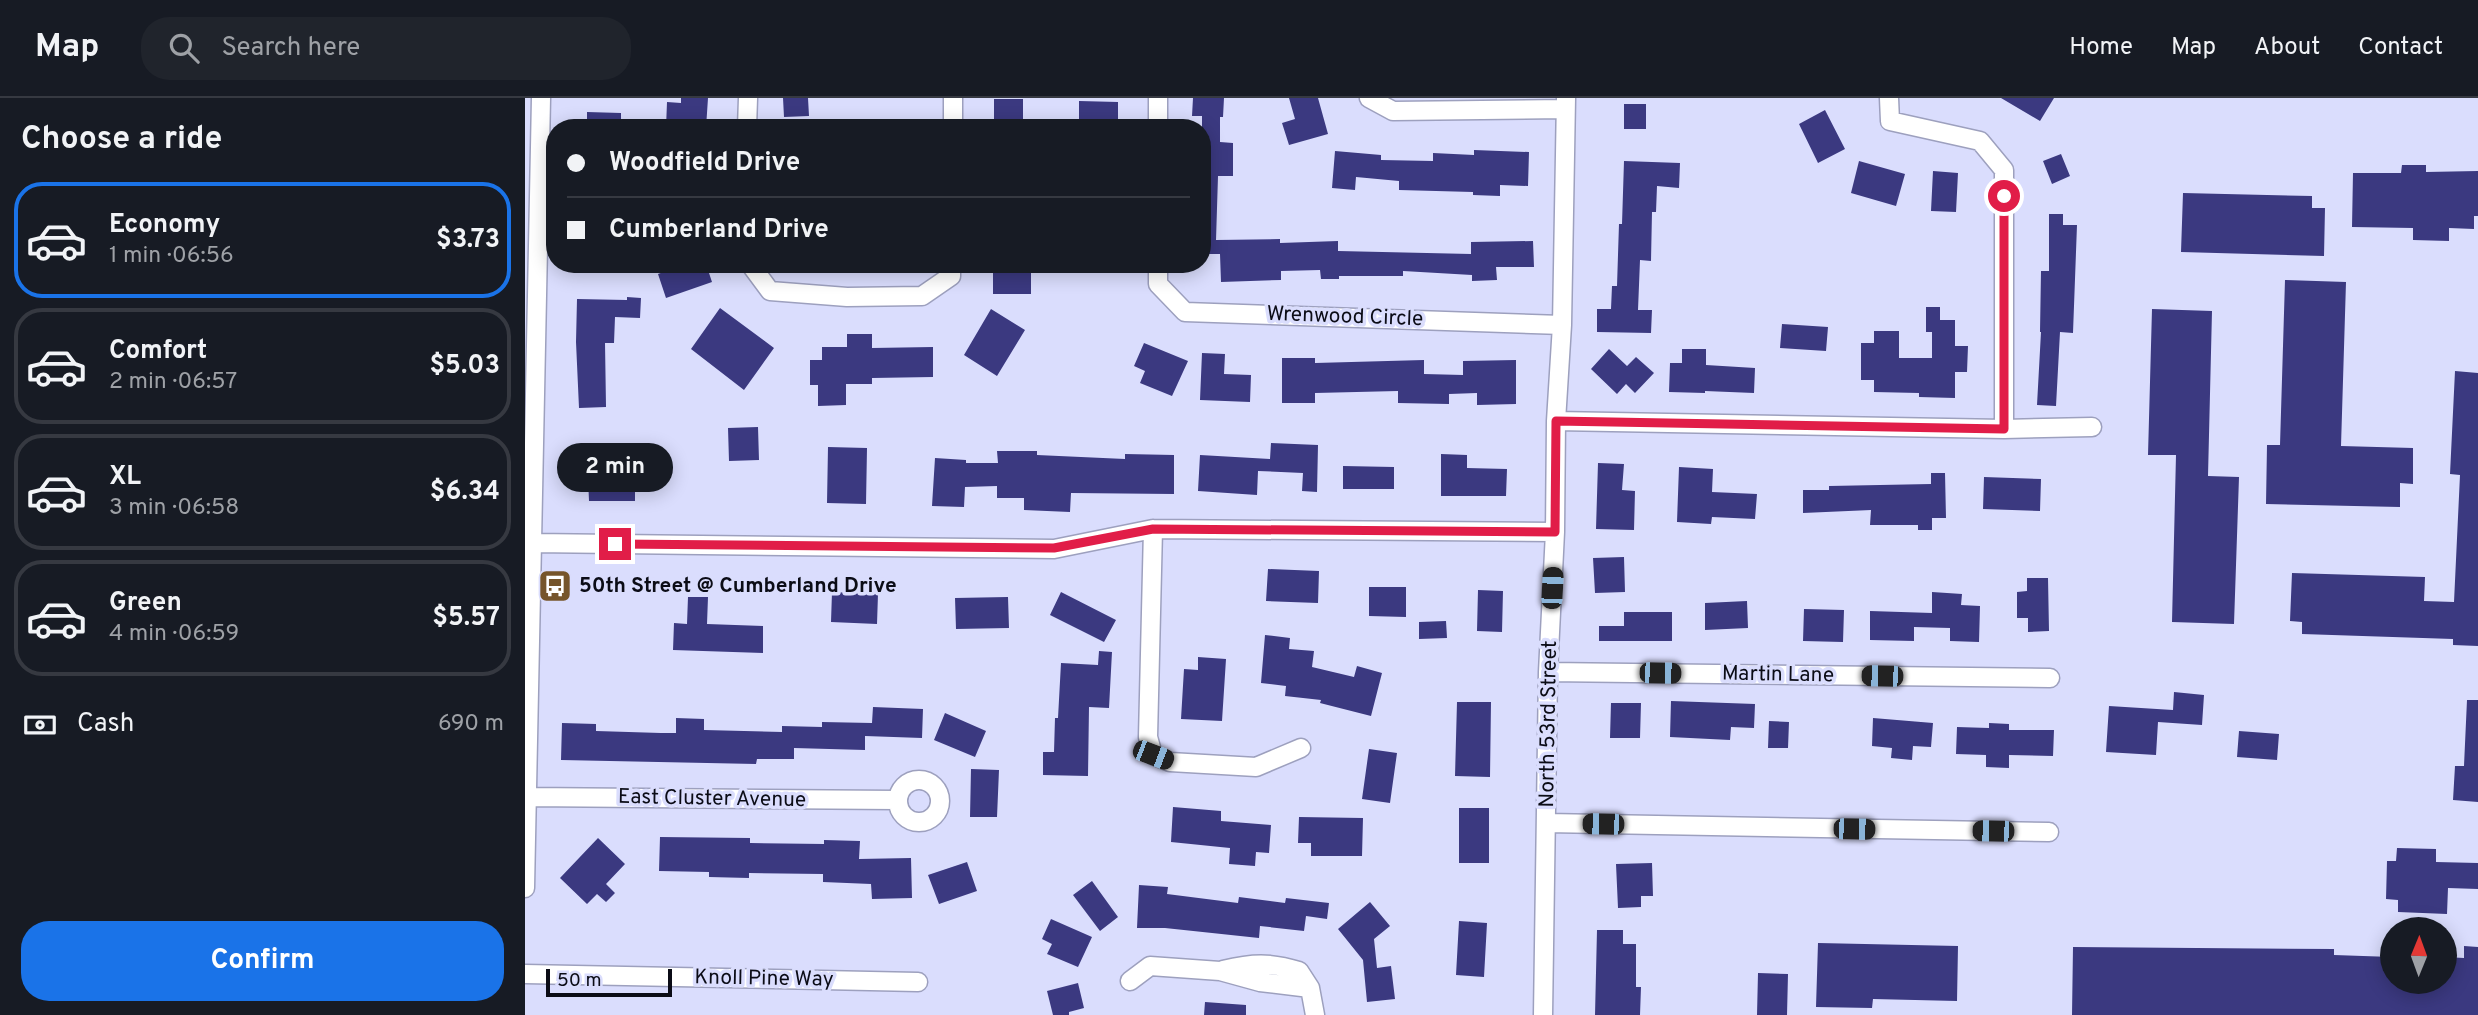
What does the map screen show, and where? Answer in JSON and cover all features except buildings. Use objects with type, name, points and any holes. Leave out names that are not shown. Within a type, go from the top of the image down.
[{"type":"street","points":[[525,888],[541,98]]},
{"type":"street","points":[[747,119],[748,98]]},
{"type":"street","points":[[953,98],[953,119]]},
{"type":"street","points":[[1158,98],[1158,119]]},
{"type":"street","points":[[1369,98],[1392,111],[1565,104]]},
{"type":"street","points":[[1889,98],[1890,121],[1980,141],[2004,170],[2004,429]]},
{"type":"street","name":"North 53rd Street","points":[[1543,1015],[1548,672],[1555,532],[1556,421],[1562,325],[1565,104]]},
{"type":"street","points":[[757,273],[770,291],[847,297],[922,296],[951,276],[951,273]]},
{"type":"street","name":"Wrenwood Circle","points":[[1158,273],[1158,284],[1185,312],[1562,325]]},
{"type":"street","points":[[1556,421],[2004,429],[2092,427]]},
{"type":"street","points":[[533,543],[1054,548],[1153,529],[1555,532]]},
{"type":"street","points":[[1153,529],[1148,737],[1153,755],[1170,762],[1256,767],[1301,748]]},
{"type":"street","name":"Martin Lane","points":[[1548,672],[2050,678]]},
{"type":"street","name":"East Cluster Avenue","points":[[527,797],[897,800]]},
{"type":"street","points":[[1547,822],[2049,832]]},
{"type":"street","points":[[1130,981],[1150,966],[1220,971],[1250,964],[1277,964],[1299,971],[1310,988],[1315,1015]]},
{"type":"street","name":"Knoll Pine Way","points":[[525,974],[918,982]]},
{"type":"place","name":"50th Street @ Cumberland Drive","points":[[555,586]]},
{"type":"route","points":[[615,544],[1054,548],[1153,529],[1555,532],[1556,421],[2004,429],[2004,196]]}]
